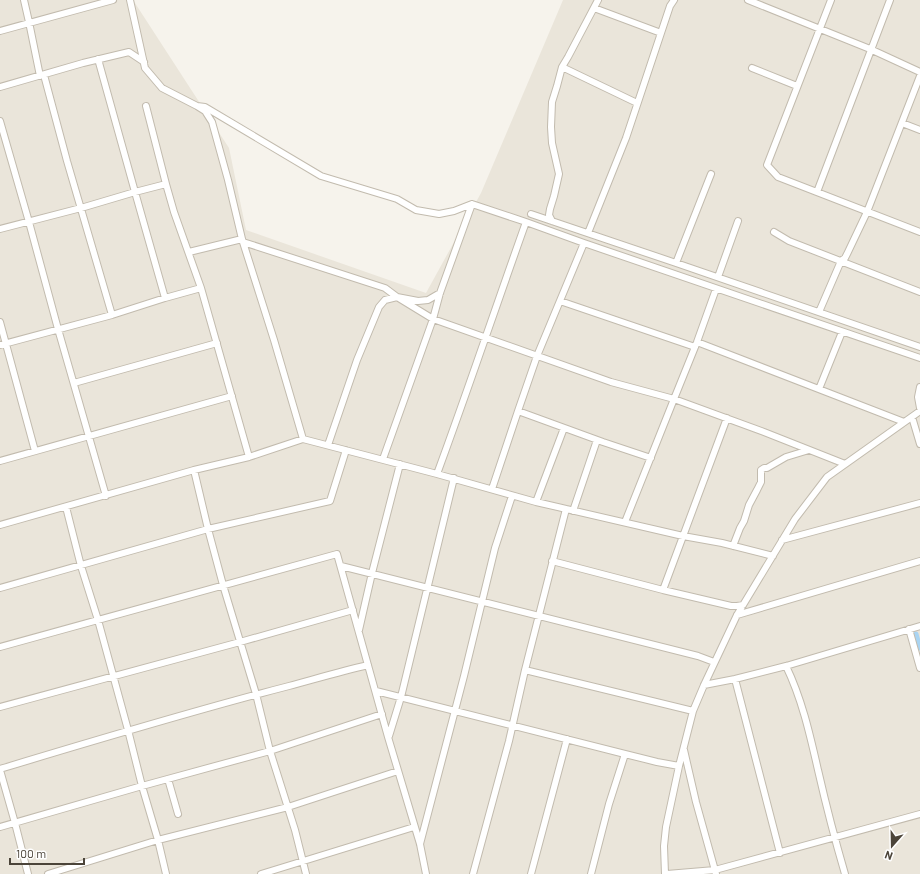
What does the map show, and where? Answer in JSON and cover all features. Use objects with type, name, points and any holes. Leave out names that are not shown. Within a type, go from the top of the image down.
[{"type":"street","points":[[24,0],[42,75],[112,315]]},
{"type":"street","points":[[0,31],[113,0]]},
{"type":"street","points":[[130,0],[145,68],[162,88],[205,111],[212,122],[242,240],[274,340],[303,439]]},
{"type":"street","points":[[552,221],[550,208],[559,174],[552,143],[552,102],[562,67],[598,0]]},
{"type":"street","points":[[588,233],[626,138],[670,6],[674,0]]},
{"type":"street","points":[[748,0],[870,49],[920,72]]},
{"type":"street","points":[[831,0],[767,165],[778,176],[920,232]]},
{"type":"street","points":[[817,192],[870,49],[890,0]]},
{"type":"street","points":[[594,8],[661,33]]},
{"type":"street","points":[[0,88],[83,63],[129,52],[144,62]]},
{"type":"street","points":[[98,59],[134,192],[165,298]]},
{"type":"street","points":[[562,67],[638,103]]},
{"type":"street","points":[[752,68],[797,86]]},
{"type":"street","points":[[819,312],[841,261],[845,258],[868,212],[920,76]]},
{"type":"street","points":[[146,106],[174,212],[201,288],[249,457]]},
{"type":"street","points":[[197,106],[205,107],[320,176],[397,199],[416,210],[439,214],[454,211],[472,204],[920,358]]},
{"type":"street","points":[[0,121],[106,496]]},
{"type":"street","points":[[902,123],[920,130]]},
{"type":"street","points":[[676,263],[711,174]]},
{"type":"street","points":[[0,229],[166,184]]},
{"type":"street","points":[[384,459],[433,319],[440,293],[472,204]]},
{"type":"street","points":[[531,214],[920,347]]},
{"type":"street","points":[[718,277],[738,221]]},
{"type":"street","points":[[437,474],[526,222]]},
{"type":"street","points":[[774,232],[789,241],[920,292]]},
{"type":"street","points":[[189,252],[242,240],[385,288],[433,319],[484,338],[611,382],[674,399],[845,464]]},
{"type":"street","points":[[492,489],[537,356],[584,243]]},
{"type":"street","points":[[3,344],[112,315],[201,288]]},
{"type":"street","points":[[625,522],[696,344],[716,289]]},
{"type":"street","points":[[328,445],[357,360],[380,307],[385,300],[397,297],[418,302],[428,300],[440,293]]},
{"type":"street","points":[[560,301],[696,344],[904,422]]},
{"type":"street","points":[[0,322],[3,344],[35,451]]},
{"type":"street","points":[[819,389],[842,332]]},
{"type":"street","points":[[74,383],[217,343]]},
{"type":"street","points":[[920,387],[918,397],[920,408]]},
{"type":"street","points":[[0,461],[232,396]]},
{"type":"street","points":[[518,411],[651,458]]},
{"type":"street","points":[[920,411],[827,477],[795,520],[737,615],[714,662],[693,711],[666,827],[664,846],[666,874],[716,872],[920,814]]},
{"type":"street","points":[[912,417],[920,444]]},
{"type":"street","points":[[663,590],[727,418]]},
{"type":"street","points":[[536,502],[564,428]]},
{"type":"street","points":[[0,525],[194,470],[249,457],[303,439],[384,459],[536,502],[773,556]]},
{"type":"street","points":[[573,511],[597,440]]},
{"type":"street","points":[[0,588],[208,529],[330,501],[346,450]]},
{"type":"street","points":[[733,546],[749,505],[761,482],[761,470],[786,457],[809,450]]},
{"type":"street","points":[[359,631],[372,573],[400,464]]},
{"type":"street","points":[[194,470],[223,585],[256,694],[270,751],[288,806],[306,874]]},
{"type":"street","points":[[388,737],[401,697],[454,478]]},
{"type":"street","points":[[420,844],[496,548],[512,496]]},
{"type":"street","points":[[782,540],[920,503]]},
{"type":"street","points":[[66,507],[81,566],[98,620],[142,786],[158,840],[166,874]]},
{"type":"street","points":[[473,874],[513,725],[525,670],[566,509]]},
{"type":"street","points":[[0,648],[337,554],[414,828],[420,844],[426,874]]},
{"type":"street","points":[[552,561],[731,606],[743,605]]},
{"type":"street","points":[[737,615],[920,561]]},
{"type":"street","points":[[341,566],[698,656],[714,662]]},
{"type":"street","points":[[0,707],[353,610]]},
{"type":"street","points":[[704,685],[786,666],[920,627]]},
{"type":"street","points":[[909,629],[920,668]]},
{"type":"street","points":[[28,874],[0,769],[128,730],[256,694],[368,665]]},
{"type":"street","points":[[786,666],[809,728],[845,874]]},
{"type":"street","points":[[525,670],[693,711]]},
{"type":"street","points":[[735,679],[780,853]]},
{"type":"street","points":[[376,691],[624,754],[679,766]]},
{"type":"street","points":[[0,827],[270,751],[382,714]]},
{"type":"street","points":[[531,874],[567,739]]},
{"type":"street","points":[[684,747],[696,802],[716,872]]},
{"type":"street","points":[[591,874],[609,804],[624,754]]},
{"type":"street","points":[[48,874],[158,840],[288,806],[398,771]]},
{"type":"street","points":[[168,779],[178,814]]},
{"type":"street","points":[[261,874],[414,828]]},
{"type":"shaded area","points":[[0,0],[133,0],[229,148],[246,230],[426,293],[481,193],[563,0],[920,0],[920,874],[0,874]]},
{"type":"waterway","points":[[916,634],[920,648]]}]
